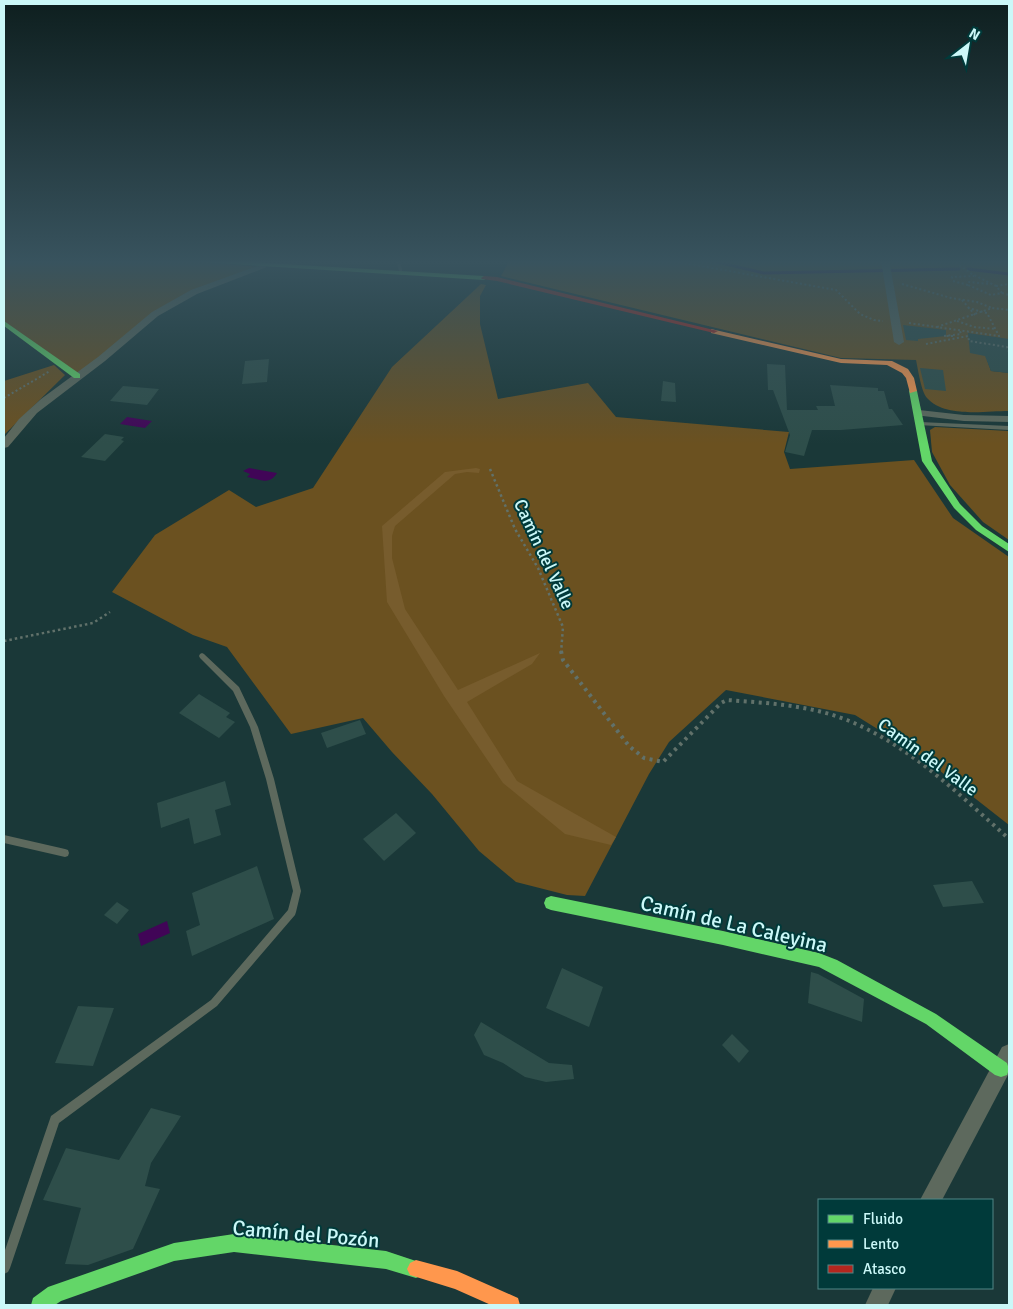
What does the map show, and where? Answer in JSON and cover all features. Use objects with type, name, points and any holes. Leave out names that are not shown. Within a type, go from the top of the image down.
[{"type":"street","points":[[4,445],[26,418],[147,321]]},
{"type":"street","points":[[676,321],[841,361],[898,365],[907,370],[927,461],[957,506],[979,528],[1009,549]]},
{"type":"street","points":[[896,322],[899,342]]},
{"type":"street","points":[[4,323],[77,376]]},
{"type":"street","points":[[919,418],[1009,419]]},
{"type":"street","name":"Camín de La Caleyina","points":[[551,904],[723,938],[819,960],[832,965],[1005,1062]]},
{"type":"street","points":[[932,1199],[1005,1062]]},
{"type":"street","name":"Camín del Pozón","points":[[40,1305],[55,1294],[174,1252],[234,1243],[386,1260],[458,1280],[511,1305]]},
{"type":"street","points":[[876,1305],[884,1289]]},
{"type":"lane","points":[[919,418],[1009,428]]},
{"type":"lane","points":[[4,1268],[55,1120],[214,1003],[292,912],[297,891],[270,779],[254,727],[236,689],[202,656]]},
{"type":"lane","points":[[4,839],[65,852]]},
{"type":"path","points":[[886,321],[999,336],[994,321]]},
{"type":"path","points":[[937,327],[956,321]]},
{"type":"path","points":[[956,321],[974,327],[996,329]]},
{"type":"path","points":[[956,337],[944,336],[961,334],[960,331]]},
{"type":"path","points":[[926,344],[968,336],[969,341],[1007,347],[1009,352]]},
{"type":"path","points":[[4,398],[61,365]]},
{"type":"path","name":"Camín del Valle","points":[[490,469],[515,528],[538,568],[563,627],[560,648],[563,660],[629,746],[640,757],[649,761],[663,762],[721,703],[728,700],[820,713],[864,727],[896,747],[941,780],[1009,839]]},
{"type":"path","points":[[4,641],[93,623],[110,612]]},
{"type":"shaded area","points":[[4,321],[146,321],[77,376],[4,323]]},
{"type":"shaded area","points":[[441,321],[480,321],[498,399],[588,383],[616,417],[789,432],[784,452],[790,469],[914,460],[953,518],[1009,557],[1009,825],[921,756],[855,715],[726,690],[669,742],[649,774],[585,896],[567,895],[516,882],[479,851],[432,794],[363,718],[291,734],[227,647],[193,635],[112,592],[155,535],[229,490],[256,507],[313,488],[392,367]]},
{"type":"shaded area","points":[[688,321],[1009,321],[1009,359],[994,358],[987,360],[991,371],[1009,373],[1009,411],[955,411],[935,404],[927,398],[923,390],[916,360],[841,358]]},
{"type":"shaded area","points":[[54,365],[65,375],[4,435],[4,381]]},
{"type":"shaded area","points":[[127,417],[152,421],[145,428],[120,424]]},
{"type":"shaded area","points":[[935,427],[1009,431],[1009,540],[983,522],[950,485],[932,452],[930,430]]},
{"type":"shaded area","points":[[249,468],[277,473],[267,481],[260,480],[247,477],[250,474],[243,471]]},
{"type":"shaded area","points":[[480,469],[479,473],[455,474],[395,526],[392,536],[392,558],[405,609],[458,690],[540,653],[532,664],[467,702],[517,781],[616,837],[611,845],[565,834],[503,783],[444,696],[387,602],[382,526],[445,472]]},
{"type":"shaded area","points":[[167,921],[170,933],[141,946],[138,934]]},
{"type":"building","points":[[903,325],[946,330],[946,336],[918,339],[918,341],[906,340]]},
{"type":"building","points":[[968,333],[1009,339],[1009,373],[991,371],[985,356],[970,353]]},
{"type":"building","points":[[269,359],[267,382],[242,384],[245,361]]},
{"type":"building","points":[[767,364],[785,365],[787,410],[818,410],[816,406],[835,406],[830,385],[878,388],[878,391],[884,391],[889,409],[892,409],[903,425],[841,430],[812,430],[804,456],[785,452],[790,435],[773,390],[768,390]]},
{"type":"building","points":[[920,368],[943,370],[946,391],[925,389]]},
{"type":"building","points":[[663,381],[675,383],[676,402],[661,401]]},
{"type":"building","points":[[123,386],[159,389],[147,405],[110,401]]},
{"type":"building","points":[[105,434],[124,437],[121,440],[124,441],[105,461],[81,457]]},
{"type":"building","points":[[199,694],[230,713],[226,717],[235,722],[219,738],[179,713]]},
{"type":"building","points":[[360,720],[366,734],[327,748],[321,733]]},
{"type":"building","points":[[225,781],[231,805],[215,810],[221,835],[194,844],[189,818],[161,828],[157,803]]},
{"type":"building","points":[[396,813],[416,833],[384,861],[363,839]]},
{"type":"building","points":[[257,866],[274,919],[192,956],[186,931],[200,925],[192,893]]},
{"type":"building","points":[[972,881],[984,903],[943,907],[933,885]]},
{"type":"building","points":[[117,902],[129,910],[117,924],[104,915]]},
{"type":"building","points":[[562,968],[603,987],[589,1027],[546,1008]]},
{"type":"building","points":[[811,972],[864,999],[862,1022],[808,1003]]},
{"type":"building","points":[[78,1006],[114,1008],[93,1066],[55,1063]]},
{"type":"building","points":[[481,1022],[549,1063],[572,1065],[574,1079],[546,1082],[525,1077],[503,1063],[484,1055],[474,1035]]},
{"type":"building","points":[[732,1034],[749,1051],[739,1063],[722,1045]]},
{"type":"building","points":[[151,1108],[181,1116],[151,1163],[145,1186],[160,1189],[133,1249],[88,1265],[65,1264],[81,1208],[43,1200],[66,1148],[119,1160]]},
{"type":"traffic: fast","points":[[4,323],[77,376]]},
{"type":"traffic: fast","points":[[913,391],[927,461],[957,506],[979,528],[1009,549]]},
{"type":"traffic: fast","points":[[551,903],[723,938],[819,960],[832,965],[931,1019],[1001,1069]]},
{"type":"traffic: fast","points":[[40,1305],[55,1294],[174,1252],[234,1243],[386,1260],[416,1269]]},
{"type":"traffic: slow","points":[[714,331],[841,361],[889,363],[905,371],[910,378],[913,391]]},
{"type":"traffic: slow","points":[[416,1269],[457,1280],[511,1305]]},
{"type":"traffic: jam","points":[[673,321],[714,331]]}]
